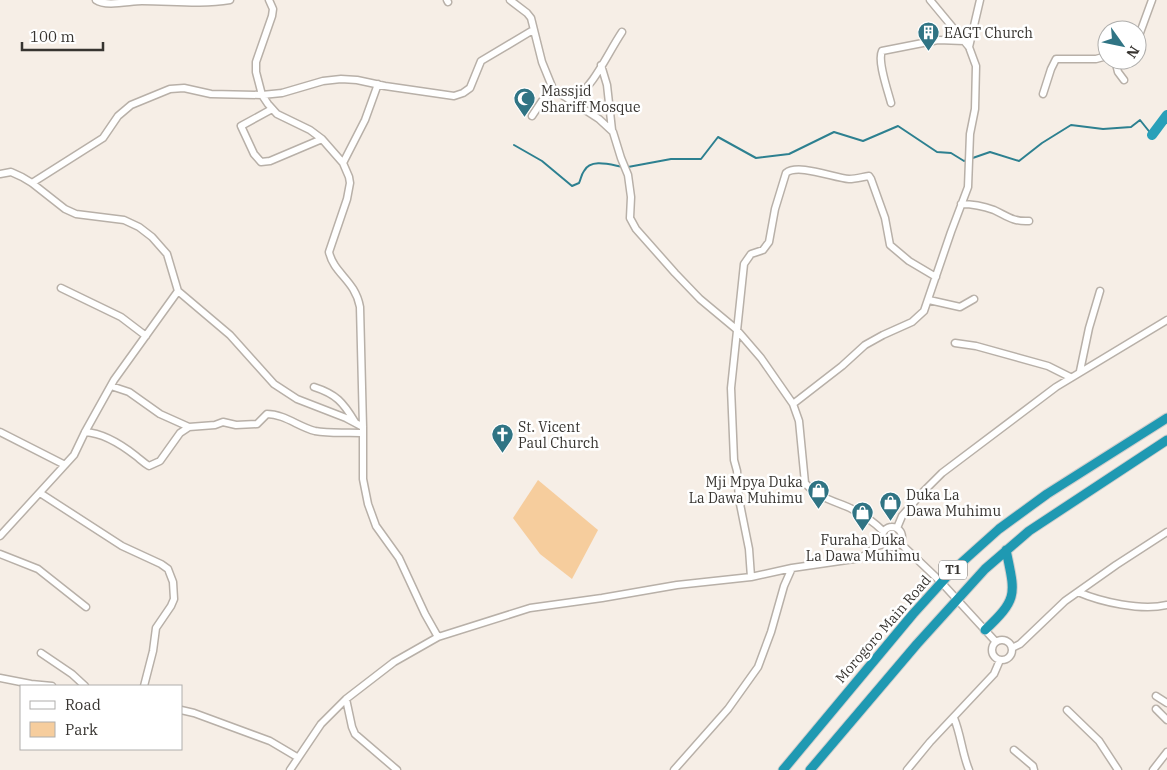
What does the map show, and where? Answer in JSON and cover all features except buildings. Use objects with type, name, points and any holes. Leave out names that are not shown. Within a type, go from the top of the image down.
[{"type":"highway","name":"Morogoro Main Road","points":[[783,770],[941,582],[999,529],[1047,494],[1167,418]]},
{"type":"highway","name":"T1","points":[[810,770],[917,644],[985,569],[1029,530],[1167,440]]},
{"type":"highway","points":[[985,630],[1004,612],[1012,599],[1013,583],[1006,550]]},
{"type":"street","points":[[96,0],[103,3],[161,1],[186,4],[230,0]]},
{"type":"street","points":[[269,0],[272,16],[256,62],[256,72],[262,95],[272,109],[283,117],[310,130],[322,139],[343,164],[348,177],[349,189],[343,214],[329,252],[334,264],[356,292],[359,302],[363,479],[371,516],[398,558],[438,637]]},
{"type":"street","points":[[510,0],[530,16],[542,62],[553,89],[599,119],[612,130]]},
{"type":"street","points":[[793,404],[865,346],[920,317],[927,307],[968,187],[970,134],[977,89],[976,66],[969,47],[930,0]]},
{"type":"street","points":[[969,47],[980,0]]},
{"type":"street","points":[[1145,20],[1152,0]]},
{"type":"street","points":[[32,183],[104,138],[111,125],[124,110],[131,104],[151,96],[179,88],[211,94],[262,95],[282,93],[333,79],[358,80],[453,96],[470,88],[481,61],[533,30]]},
{"type":"street","points":[[571,102],[582,94],[593,81],[622,32]]},
{"type":"street","points":[[891,103],[881,65],[880,55],[882,51],[926,41],[964,41]]},
{"type":"street","points":[[1043,94],[1051,68],[1056,59],[1097,59]]},
{"type":"street","points":[[601,65],[607,85],[612,130],[628,175],[631,197],[630,218],[636,229],[700,299],[736,329],[761,358],[793,404],[799,421],[806,483],[810,488],[824,498],[858,512],[883,531]]},
{"type":"street","points":[[1119,70],[1124,80]]},
{"type":"street","points":[[343,164],[365,120],[378,84]]},
{"type":"street","points":[[532,116],[553,89]]},
{"type":"street","points":[[272,109],[241,126],[254,154],[261,162],[270,162],[322,139]]},
{"type":"street","points":[[751,577],[749,549],[738,499],[737,472],[732,439],[730,388],[744,264],[751,254],[763,250],[770,242],[775,209],[786,174],[790,170],[824,173],[849,179],[869,176],[885,218],[890,245],[909,261],[936,277]]},
{"type":"street","points":[[0,174],[12,172],[32,183],[65,210],[76,214],[129,222],[146,232],[167,254],[178,291],[235,339],[269,379],[279,388],[297,399],[356,423]]},
{"type":"street","points":[[961,204],[974,204],[1018,222],[1029,221]]},
{"type":"street","points":[[61,288],[121,317],[146,336]]},
{"type":"street","points":[[0,536],[74,456],[111,386],[178,291]]},
{"type":"street","points":[[1080,371],[1089,328],[1100,291]]},
{"type":"street","points":[[929,300],[960,307],[974,300]]},
{"type":"street","points":[[896,528],[902,516],[920,494],[942,474],[1070,377],[1167,320]]},
{"type":"street","points":[[955,343],[976,346],[1048,366],[1070,377]]},
{"type":"street","points":[[111,386],[129,392],[160,414],[189,427],[210,426],[223,422],[236,425],[257,424],[268,413],[314,431],[330,433],[363,430]]},
{"type":"street","points":[[314,387],[331,393],[338,398],[363,430]]},
{"type":"street","points":[[85,432],[104,437],[135,455],[149,466],[160,461],[180,433],[189,427]]},
{"type":"street","points":[[0,432],[65,465]]},
{"type":"street","points":[[40,493],[122,546],[168,569],[173,582],[174,599],[156,628],[153,651],[144,685]]},
{"type":"street","points":[[290,770],[321,724],[346,699],[394,662],[438,637],[530,608],[677,585],[751,577],[792,568],[860,558],[877,546],[884,544],[892,547],[900,543],[902,535],[896,528],[888,528],[883,531]]},
{"type":"street","points":[[883,531],[882,539],[884,544]]},
{"type":"street","points":[[1012,648],[1020,644],[1048,616],[1078,592],[1167,532]]},
{"type":"street","points":[[900,543],[941,582],[996,642]]},
{"type":"street","points":[[0,554],[38,569],[86,607]]},
{"type":"street","points":[[674,770],[728,709],[758,667],[774,624],[784,586],[792,568]]},
{"type":"street","points":[[1078,592],[1108,602],[1146,607],[1164,606],[1167,611]]},
{"type":"street","points":[[1001,640],[1007,641],[1012,648],[1012,654],[1008,658],[1000,660],[995,657],[992,652],[992,646],[996,642],[1001,640]]},
{"type":"street","points":[[41,652],[84,685]]},
{"type":"street","points":[[908,770],[930,742],[994,674],[1000,660]]},
{"type":"street","points":[[0,678],[42,685]]},
{"type":"street","points":[[1156,696],[1167,703]]},
{"type":"street","points":[[346,699],[355,734],[397,770]]},
{"type":"street","points":[[1156,709],[1167,720]]},
{"type":"street","points":[[182,710],[270,741],[298,758]]},
{"type":"street","points":[[1067,710],[1099,741],[1118,770]]},
{"type":"street","points":[[954,718],[969,770]]},
{"type":"street","points":[[1014,750],[1033,766],[1034,770]]},
{"type":"street","points":[[1153,770],[1165,760],[1167,752]]},
{"type":"green space","points":[[538,480],[598,530],[572,579],[540,554],[513,518]]},
{"type":"waterway","points":[[1152,135],[1167,115]]},
{"type":"waterway","points":[[628,167],[671,159],[701,159],[718,137],[756,158],[789,154],[834,132],[863,141],[898,126],[937,152],[951,153],[964,161],[990,152],[1019,161],[1042,143],[1071,125],[1103,129],[1131,127],[1140,120],[1152,135]]},
{"type":"waterway","points":[[514,145],[542,161],[572,186],[579,183],[587,167],[596,163],[623,167]]},
{"type":"place","name":"EAGT Church","points":[[928,52]]},
{"type":"place","name":"Massjid Shariff Mosque","points":[[525,118]]},
{"type":"place","name":"St. Vicent Paul Church","points":[[502,454]]},
{"type":"place","name":"Mji Mpya Duka La Dawa Muhimu","points":[[819,509]]},
{"type":"place","name":"Duka La Dawa Muhimu","points":[[890,522]]},
{"type":"place","name":"Furaha Duka La Dawa Muhimu","points":[[863,531]]}]
